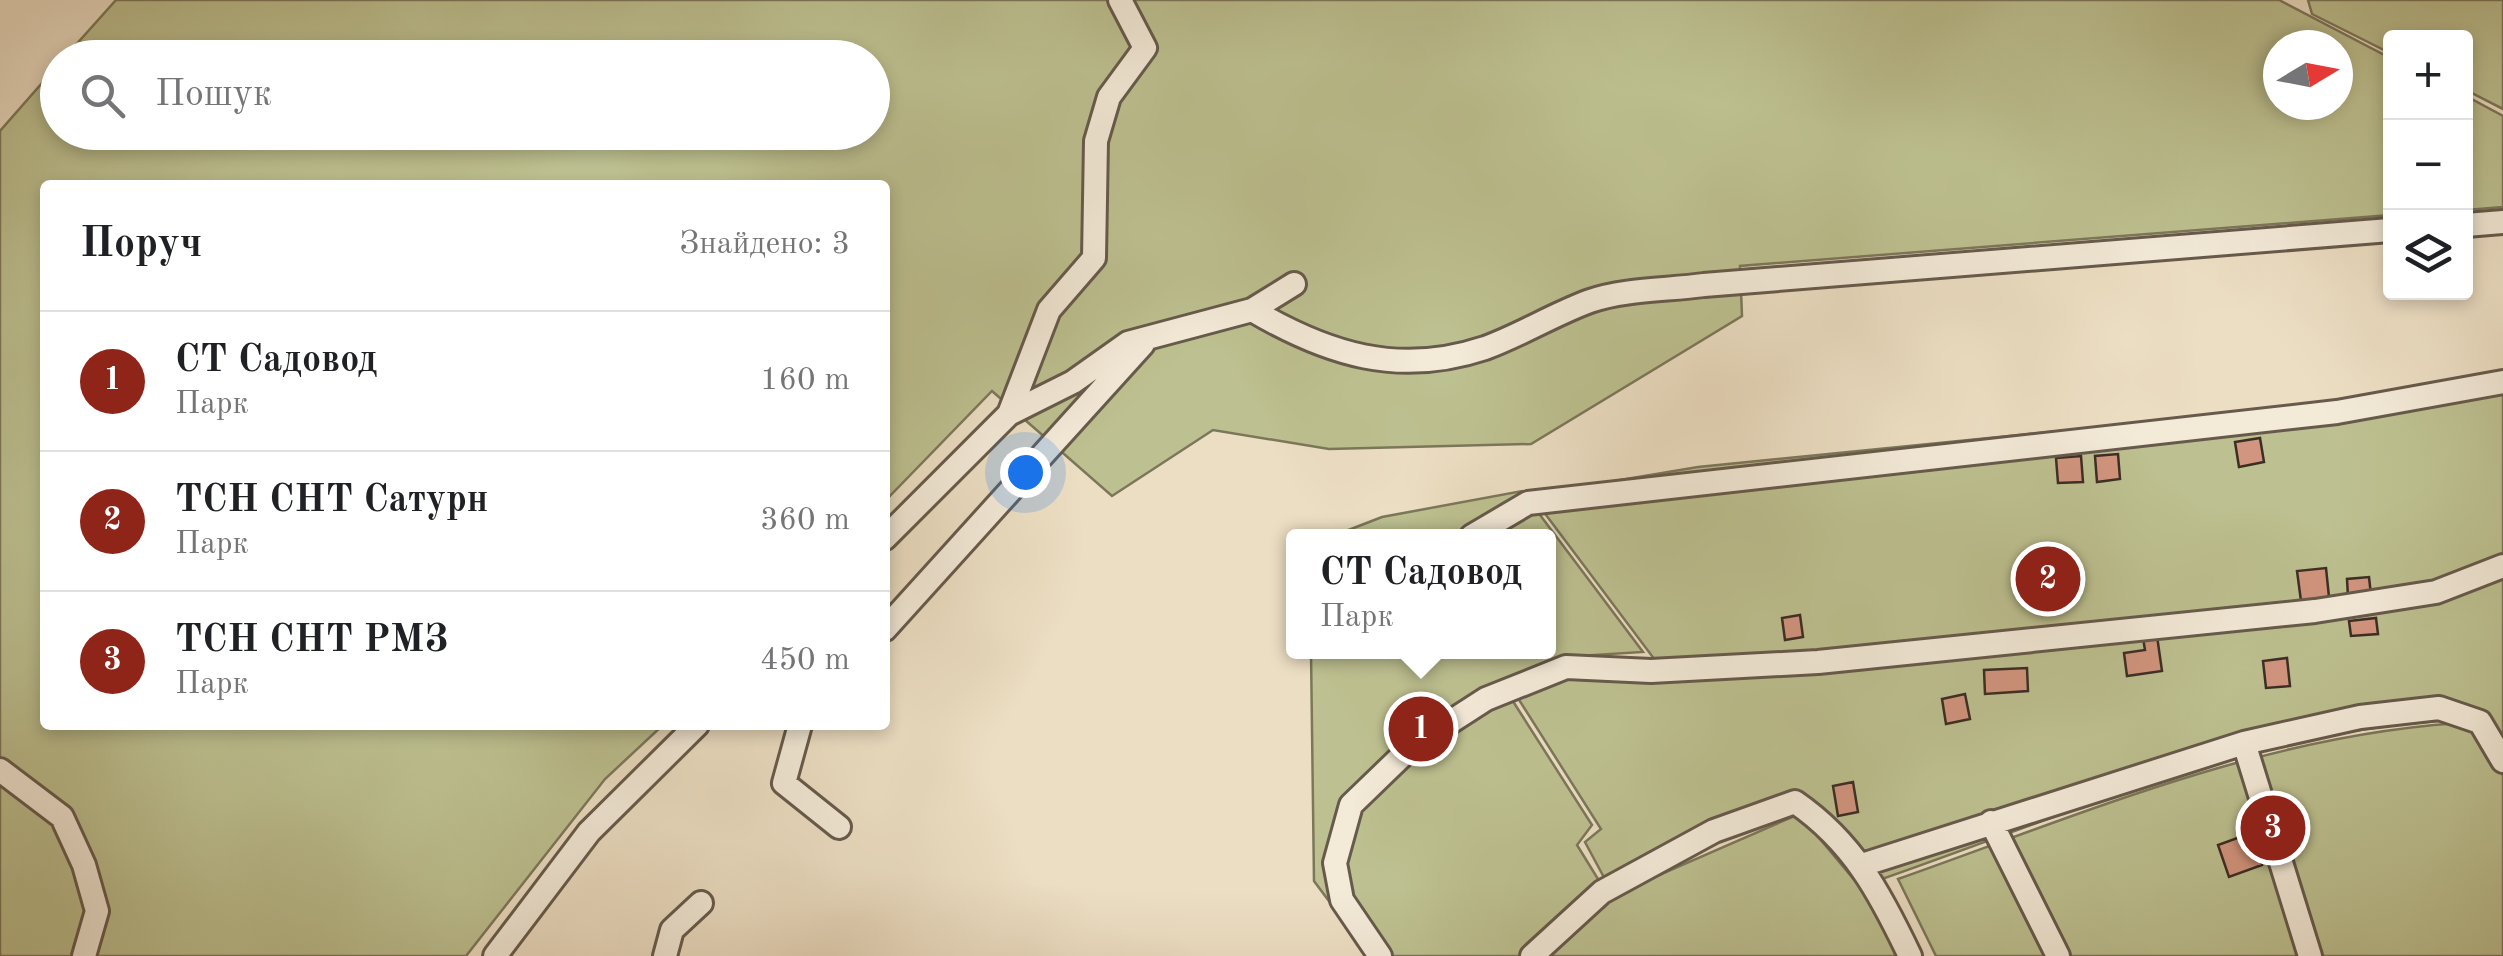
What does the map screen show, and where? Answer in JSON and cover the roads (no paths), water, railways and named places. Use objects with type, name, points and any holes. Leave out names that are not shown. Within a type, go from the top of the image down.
[{"type":"street","points":[[1009,414],[1050,310],[1094,258],[1096,141],[1109,97],[1145,48],[1120,0]]},
{"type":"street","points":[[2473,224],[2503,222]]},
{"type":"street","points":[[1252,310],[1300,338],[1364,359],[1434,360],[1484,348],[1593,300],[1842,270],[2383,231]]},
{"type":"street","points":[[890,533],[1009,414],[1073,382],[1128,343],[1252,310],[1294,284]]},
{"type":"street","points":[[890,623],[1152,334]]},
{"type":"street","points":[[1484,529],[1528,503],[2337,412],[2503,382]]},
{"type":"street","points":[[1380,956],[1342,900],[1335,863],[1351,805],[1410,748],[1551,661],[1651,671],[1818,662],[2316,611],[2436,592],[2503,566]]},
{"type":"street","points":[[1862,865],[2244,743],[2360,717],[2439,708],[2480,722],[2503,761]]},
{"type":"street","points":[[495,956],[589,832],[692,730]]},
{"type":"street","points":[[799,730],[784,782],[838,826]]},
{"type":"street","points":[[2244,743],[2310,956]]},
{"type":"street","points":[[0,770],[62,817],[84,865],[97,912],[84,956]]},
{"type":"street","points":[[1532,956],[1602,892],[1714,832],[1794,802],[1822,821],[1862,865],[1910,956]]},
{"type":"street","points":[[1991,822],[2058,956]]},
{"type":"street","points":[[668,956],[672,930],[701,903]]},
{"type":"place","name":"ТСН СНТ Сатурн","points":[[2048,579]]},
{"type":"place","name":"СТ Садовод","points":[[1421,729]]},
{"type":"place","name":"ТСН СНТ РМЗ","points":[[2273,828]]}]
